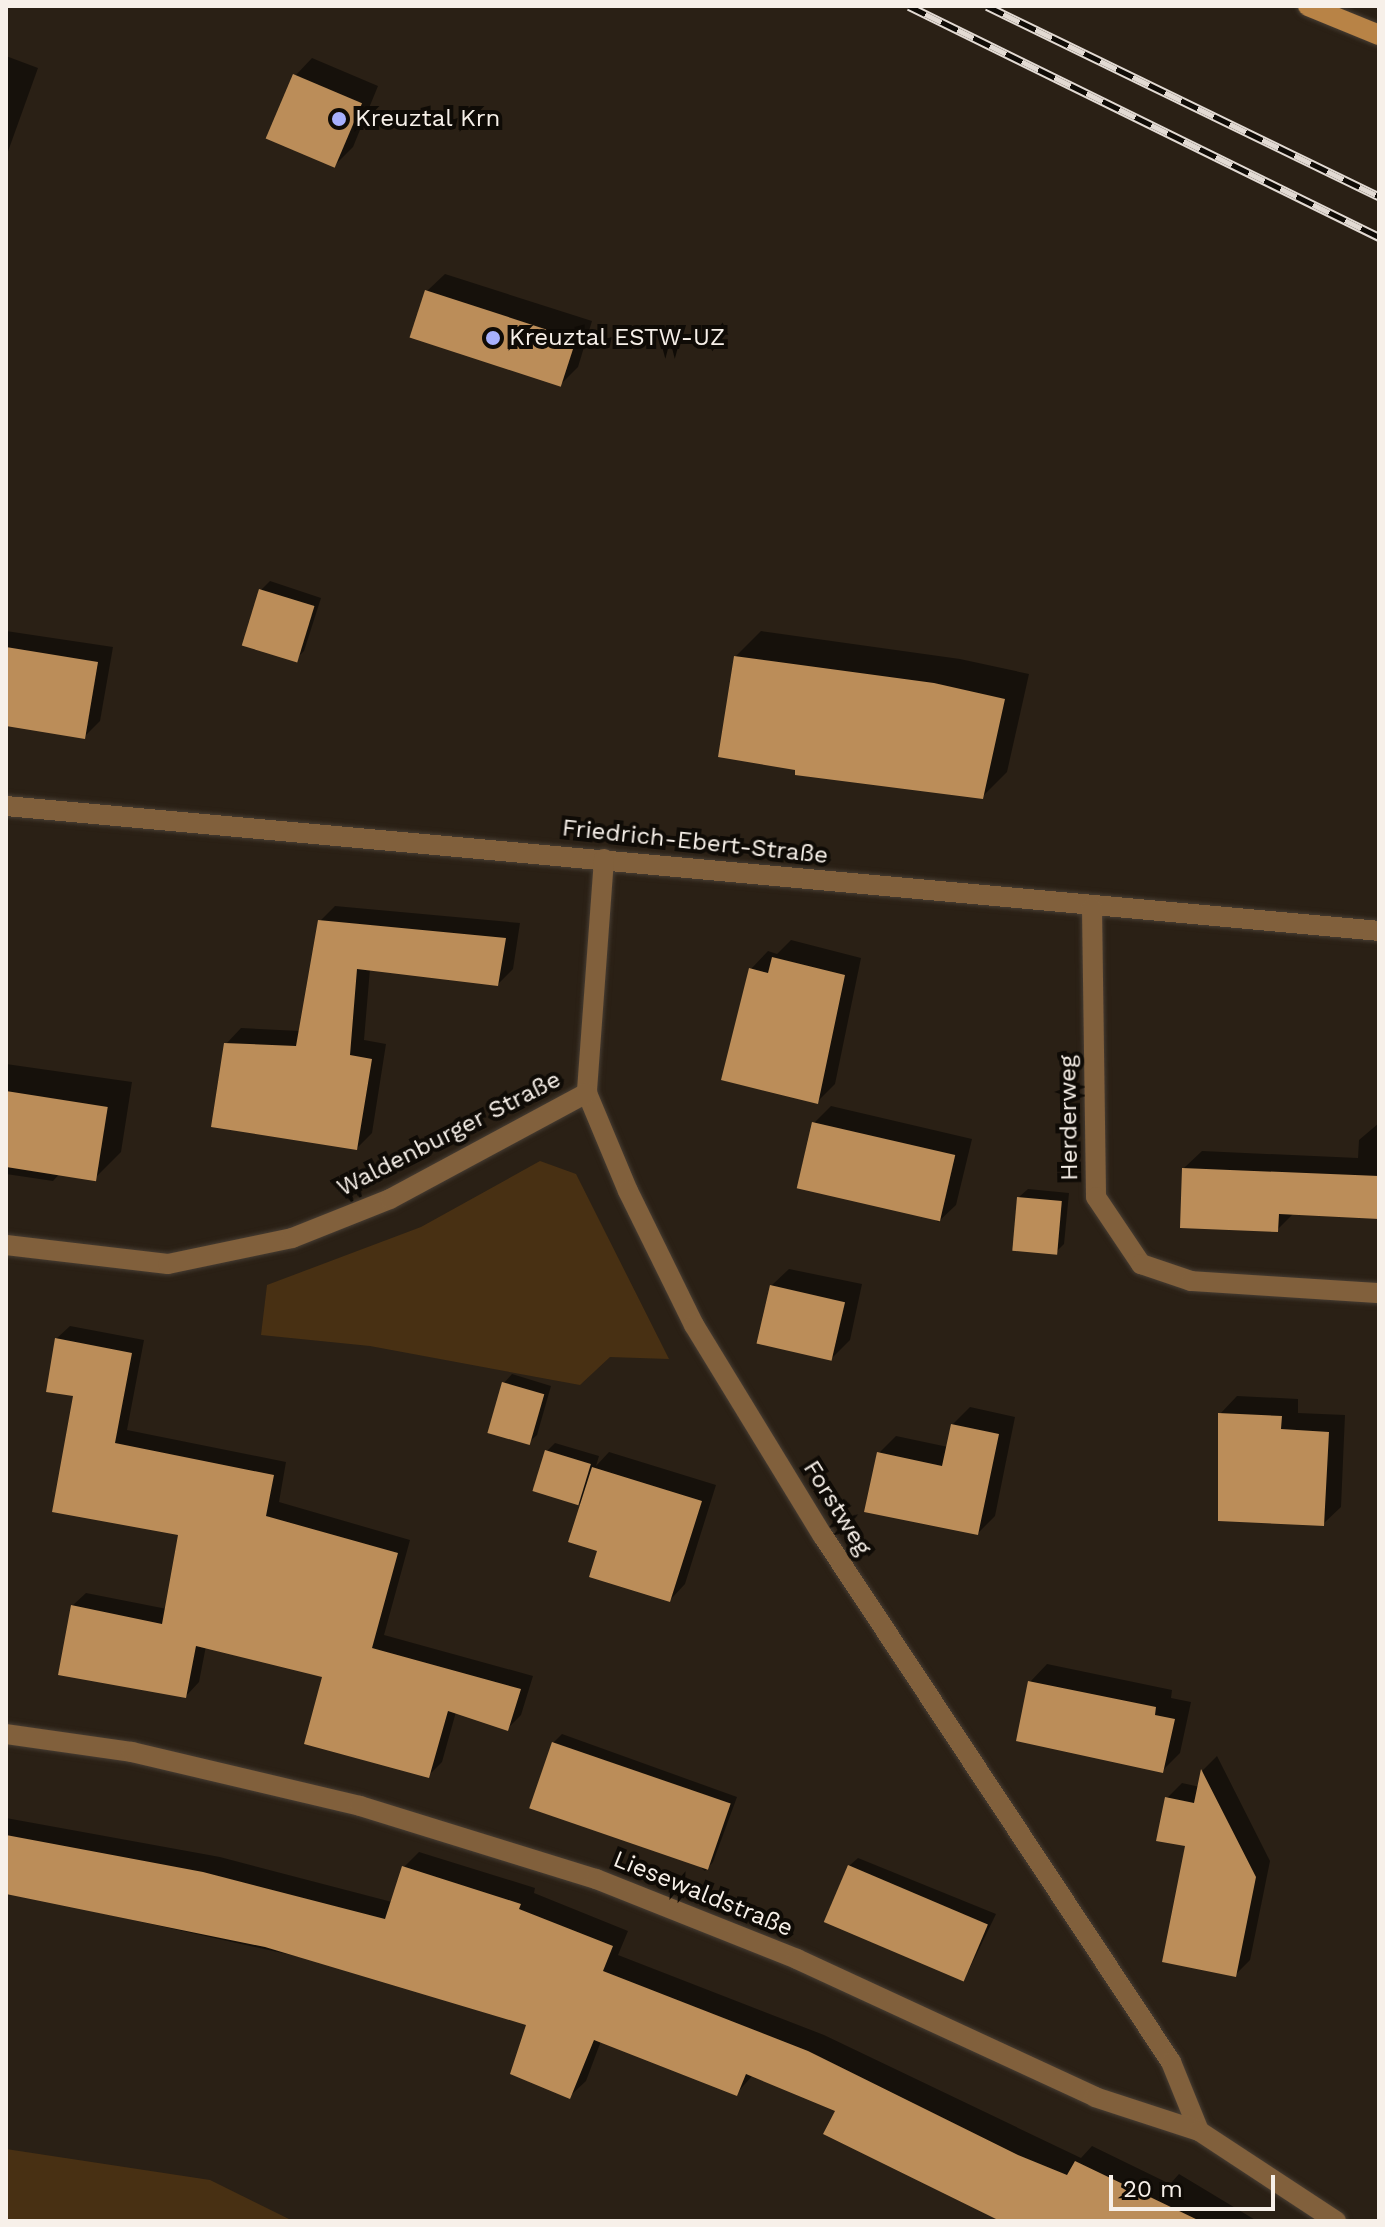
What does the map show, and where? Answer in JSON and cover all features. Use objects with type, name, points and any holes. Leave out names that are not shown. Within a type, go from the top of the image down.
[{"type":"main road","points":[[1308,6],[1379,35]]},
{"type":"street","name":"Friedrich-Ebert-Straße","points":[[6,806],[604,859],[1092,908],[1379,931]]},
{"type":"street","name":"Forstweg","points":[[604,859],[587,1093],[694,1325],[823,1536],[1171,2062],[1199,2131]]},
{"type":"street","name":"Herderweg","points":[[1092,908],[1096,1197],[1141,1264],[1191,1281],[1379,1293]]},
{"type":"street","name":"Waldenburger Straße","points":[[6,1245],[168,1264],[292,1238],[390,1199],[587,1093]]},
{"type":"street","name":"Liesewaldstraße","points":[[6,1734],[132,1752],[360,1806],[596,1879],[797,1959],[1095,2097],[1199,2131],[1336,2221]]},
{"type":"shaded area","points":[[540,1161],[576,1174],[669,1359],[610,1357],[580,1385],[370,1346],[261,1335],[267,1285],[421,1227]]},
{"type":"shaded area","points":[[6,2149],[210,2180],[293,2221],[6,2221]]},
{"type":"building","name":"Kreuztal Krn","points":[[293,74],[362,103],[335,168],[266,138]]},
{"type":"building","name":"Kreuztal ESTW-UZ","points":[[425,290],[576,339],[561,387],[410,338]]},
{"type":"building","points":[[259,589],[314,606],[297,662],[242,645]]},
{"type":"building","points":[[6,647],[98,662],[85,739],[6,726]]},
{"type":"building","points":[[734,656],[934,683],[1005,699],[983,799],[795,775],[795,770],[718,757]]},
{"type":"building","points":[[318,920],[506,938],[498,986],[357,969],[350,1055],[372,1059],[357,1150],[211,1127],[224,1043],[296,1046]]},
{"type":"building","points":[[772,957],[845,975],[818,1104],[721,1080],[749,968],[768,973]]},
{"type":"building","points":[[6,1091],[108,1107],[96,1181],[6,1167]]},
{"type":"building","points":[[812,1122],[955,1155],[940,1221],[797,1188]]},
{"type":"building","points":[[1182,1168],[1379,1176],[1379,1219],[1279,1214],[1278,1232],[1180,1228]]},
{"type":"building","points":[[1017,1197],[1062,1201],[1057,1255],[1012,1251]]},
{"type":"building","points":[[770,1285],[845,1302],[832,1361],[757,1343]]},
{"type":"building","points":[[55,1338],[132,1353],[115,1443],[274,1475],[266,1516],[398,1553],[372,1648],[521,1689],[508,1731],[448,1711],[429,1778],[304,1744],[322,1677],[196,1646],[186,1698],[58,1675],[71,1605],[162,1624],[178,1535],[52,1512],[73,1396],[46,1392]]},
{"type":"building","points":[[502,1382],[544,1394],[530,1445],[487,1433]]},
{"type":"building","points":[[1218,1413],[1282,1416],[1281,1429],[1329,1432],[1324,1526],[1218,1521]]},
{"type":"building","points":[[951,1424],[999,1434],[978,1535],[864,1512],[877,1452],[942,1466]]},
{"type":"building","points":[[545,1450],[591,1464],[578,1505],[532,1491]]},
{"type":"building","points":[[592,1467],[702,1501],[670,1602],[589,1577],[597,1551],[568,1542]]},
{"type":"building","points":[[1028,1681],[1156,1707],[1155,1715],[1175,1719],[1163,1773],[1016,1741]]},
{"type":"building","points":[[552,1742],[731,1804],[708,1870],[529,1808]]},
{"type":"building","points":[[1201,1769],[1256,1877],[1236,1977],[1162,1962],[1185,1846],[1156,1841],[1165,1797],[1194,1803]]},
{"type":"building","points":[[6,1835],[203,1872],[385,1919],[402,1866],[521,1904],[519,1909],[613,1946],[603,1971],[808,2051],[1018,2155],[1067,2175],[1075,2161],[1200,2221],[1000,2221],[823,2134],[835,2111],[746,2074],[737,2096],[594,2040],[570,2099],[510,2074],[526,2025],[265,1947],[6,1894]]},
{"type":"building","points":[[848,1865],[988,1924],[964,1981],[824,1922]]},
{"type":"railway","points":[[909,6],[1379,237]]},
{"type":"railway","points":[[987,6],[1379,196]]},
{"type":"place","name":"Kreuztal Krn","points":[[339,119]]},
{"type":"place","name":"Kreuztal ESTW-UZ","points":[[493,338]]}]
